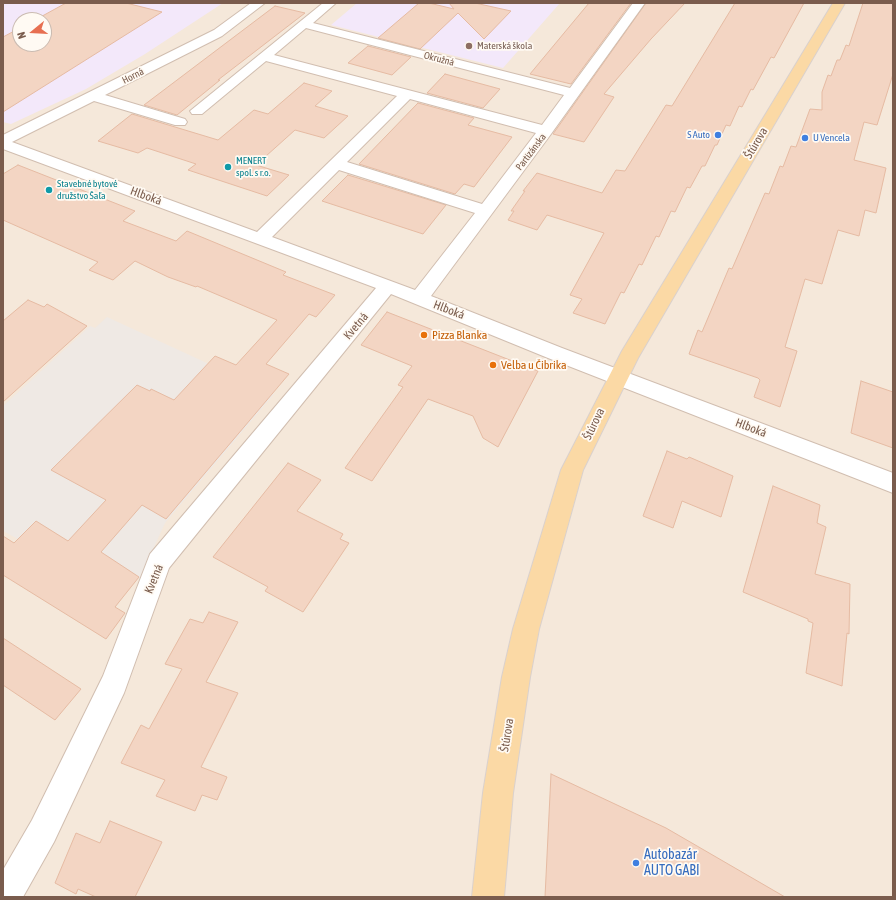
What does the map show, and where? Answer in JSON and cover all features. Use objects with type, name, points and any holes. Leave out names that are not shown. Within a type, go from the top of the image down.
[{"type":"main road","name":"Štúrova","points":[[488,897],[498,793],[516,677],[526,629],[572,470],[618,376],[839,3]]},
{"type":"street","name":"Horná","points":[[3,142],[218,33],[259,3]]},
{"type":"street","points":[[197,111],[266,57],[330,3]]},
{"type":"street","name":"Partizánska","points":[[419,298],[546,131],[639,3]]},
{"type":"street","name":"Okružná","points":[[304,24],[573,93]]},
{"type":"street","points":[[266,57],[546,131]]},
{"type":"street","points":[[260,239],[406,95]]},
{"type":"street","points":[[94,96],[180,122]]},
{"type":"street","name":"Hlboká","points":[[3,142],[388,286],[556,354],[618,376],[893,483]]},
{"type":"street","points":[[335,164],[484,212]]},
{"type":"street","name":"Kvetná","points":[[5,897],[44,831],[114,683],[160,562],[388,286]]},
{"type":"shaded area","points":[[3,3],[893,3],[893,897],[3,897]]},
{"type":"shaded area","points":[[3,3],[223,3],[145,54],[86,89],[11,124],[3,122]]},
{"type":"shaded area","name":"Materská škola","points":[[357,3],[560,3],[503,68],[331,25]]},
{"type":"shaded area","points":[[107,317],[274,394],[165,523],[140,578],[129,571],[86,551],[36,521],[18,539],[3,531],[3,406],[90,326],[95,328]]},
{"type":"building","points":[[66,3],[126,3],[162,12],[3,112],[3,37],[12,32],[12,52],[52,52],[52,12],[50,12]]},
{"type":"building","points":[[419,3],[429,3],[454,9],[449,3],[475,3],[511,11],[484,39],[458,13],[420,49],[378,38]]},
{"type":"building","points":[[589,3],[631,3],[571,84],[530,74]]},
{"type":"building","points":[[646,3],[685,3],[651,39],[604,94],[614,97],[584,142],[553,134]]},
{"type":"building","points":[[735,3],[804,3],[774,58],[771,57],[753,90],[751,89],[742,107],[739,106],[730,126],[726,125],[705,166],[702,166],[690,188],[687,187],[675,212],[671,211],[659,237],[656,236],[642,265],[639,264],[624,293],[621,292],[605,324],[573,313],[582,299],[570,295],[604,233],[547,215],[537,230],[508,220],[514,211],[511,211],[525,191],[523,191],[537,173],[602,193],[616,170],[625,171],[666,105],[672,106]]},
{"type":"building","points":[[863,3],[893,3],[893,74],[877,125],[864,122],[854,160],[886,168],[876,213],[865,210],[859,236],[838,230],[822,284],[805,279],[785,347],[797,351],[780,407],[754,397],[760,380],[758,378],[689,354],[698,330],[702,332],[729,268],[732,269],[765,193],[769,194],[780,166],[783,167],[791,146],[796,147],[810,109],[822,110],[822,92],[828,75],[831,76],[837,60],[840,60],[846,45],[849,46]]},
{"type":"building","points":[[275,6],[305,13],[218,80],[220,80],[177,115],[144,105]]},
{"type":"building","points":[[368,46],[411,57],[392,75],[348,63]]},
{"type":"building","points":[[445,74],[500,89],[483,108],[427,93]]},
{"type":"building","points":[[304,83],[332,91],[315,106],[348,116],[324,138],[295,130],[256,165],[289,175],[267,196],[188,170],[196,164],[147,148],[138,153],[98,141],[132,114],[218,140],[254,110],[268,114]]},
{"type":"building","points":[[418,103],[474,118],[468,125],[512,137],[474,187],[464,184],[455,194],[359,164]]},
{"type":"building","points":[[18,165],[135,211],[123,221],[176,241],[187,231],[286,272],[283,275],[335,295],[316,317],[309,314],[266,364],[289,374],[166,519],[142,505],[101,552],[139,577],[115,607],[125,613],[106,639],[3,575],[3,536],[14,543],[36,521],[68,541],[106,500],[51,470],[137,385],[150,391],[151,389],[174,400],[215,356],[236,365],[277,320],[197,286],[196,287],[168,277],[135,261],[113,280],[89,270],[98,262],[3,220],[3,174]]},
{"type":"building","points":[[348,175],[446,205],[423,234],[322,201]]},
{"type":"building","points":[[28,300],[44,307],[47,304],[87,326],[3,402],[3,321]]},
{"type":"building","points":[[387,312],[538,371],[498,447],[483,438],[473,416],[428,399],[372,481],[345,468],[403,387],[398,385],[412,366],[361,345]]},
{"type":"building","points":[[861,381],[893,392],[893,448],[851,433]]},
{"type":"building","points":[[667,451],[687,459],[689,457],[733,476],[721,517],[682,501],[673,528],[643,516]]},
{"type":"building","points":[[288,463],[321,480],[297,511],[343,534],[340,539],[349,543],[303,612],[265,591],[268,587],[213,557]]},
{"type":"building","points":[[773,486],[820,505],[817,523],[826,527],[815,574],[850,584],[849,634],[847,633],[842,686],[806,673],[813,623],[808,621],[808,619],[743,592]]},
{"type":"building","points":[[209,612],[238,622],[206,682],[238,693],[201,767],[227,777],[217,800],[202,795],[195,811],[156,796],[165,780],[121,763],[141,725],[149,729],[182,669],[165,664],[190,619],[203,623]]},
{"type":"building","points":[[3,638],[81,689],[55,720],[3,685]]},
{"type":"building","name":"Autobazár AUTO GABI","points":[[551,774],[666,828],[785,897],[545,897]]},
{"type":"building","points":[[110,821],[162,842],[135,897],[96,897],[78,889],[76,894],[55,883],[76,833],[100,843]]},
{"type":"place","name":"Materská škola","points":[[469,46]]},
{"type":"place","name":"S Auto","points":[[718,135]]},
{"type":"place","name":"U Vencela","points":[[805,138]]},
{"type":"place","name":"MENERT spol. s r.o.","points":[[228,167]]},
{"type":"place","name":"Stavebné bytové družstvo Šaľa","points":[[49,190]]},
{"type":"place","name":"Pizza Blanka","points":[[424,335]]},
{"type":"place","name":"Velba u Čibrika","points":[[493,365]]},
{"type":"place","name":"Autobazár AUTO GABI","points":[[636,863]]}]
